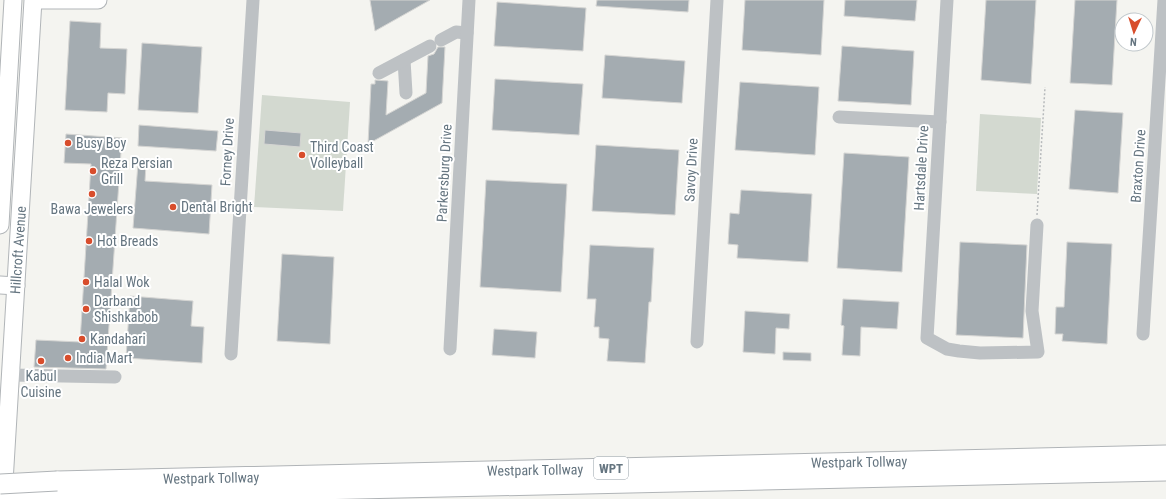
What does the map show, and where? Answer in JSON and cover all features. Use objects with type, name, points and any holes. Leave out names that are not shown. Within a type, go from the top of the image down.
[{"type":"highway","name":"Westpark Tollway","points":[[14,499],[57,489],[1166,455]]},
{"type":"highway","name":"Westpark Tollway","points":[[0,484],[57,489],[1166,471]]},
{"type":"main road","name":"Hillcroft Avenue","points":[[0,225],[13,0]]},
{"type":"main road","name":"Hillcroft Avenue","points":[[3,499],[11,375],[8,286],[23,175],[33,0]]},
{"type":"main road","points":[[40,0],[98,0]]},
{"type":"main road","points":[[3,174],[23,175]]},
{"type":"street","name":"Forney Drive","points":[[231,354],[252,0]]},
{"type":"street","name":"Parkersburg Drive","points":[[450,349],[469,0]]},
{"type":"street","name":"Savoy Drive","points":[[697,342],[718,0]]},
{"type":"street","name":"Hartsdale Drive","points":[[947,0],[927,338],[947,349],[959,351],[980,353],[1038,352],[1032,311],[1037,225]]},
{"type":"street","name":"Braxton Drive","points":[[1143,334],[1164,0]]},
{"type":"street","points":[[379,73],[456,32],[467,33]]},
{"type":"street","points":[[404,60],[406,93]]},
{"type":"street","points":[[839,117],[940,122]]},
{"type":"street","points":[[11,375],[115,377]]},
{"type":"path","points":[[1037,225],[1045,87]]},
{"type":"shaded area","name":"Third Coast Volleyball","points":[[262,95],[350,102],[343,211],[254,207]]},
{"type":"shaded area","points":[[980,114],[1041,118],[1037,194],[976,191]]},
{"type":"building","points":[[370,0],[430,0],[375,31]]},
{"type":"building","points":[[597,0],[689,0],[688,12],[596,6]]},
{"type":"building","points":[[745,0],[824,0],[821,55],[742,50]]},
{"type":"building","points":[[845,0],[917,0],[915,21],[844,16]]},
{"type":"building","points":[[986,0],[1036,0],[1031,84],[981,80]]},
{"type":"building","points":[[1075,0],[1117,0],[1116,12],[1114,12],[1112,85],[1070,83]]},
{"type":"building","points":[[497,2],[586,8],[583,51],[494,46]]},
{"type":"building","points":[[70,21],[101,23],[100,48],[127,49],[125,94],[108,93],[107,112],[65,110]]},
{"type":"building","points":[[142,43],[202,47],[198,113],[138,110]]},
{"type":"building","points":[[842,46],[914,51],[911,105],[838,101]]},
{"type":"building","points":[[438,47],[445,47],[442,103],[368,144],[371,84],[375,84],[375,80],[388,81],[386,115],[426,93],[428,56],[434,54]]},
{"type":"building","points":[[605,55],[685,61],[682,103],[602,98]]},
{"type":"building","points":[[495,79],[583,84],[579,135],[492,130]]},
{"type":"building","points":[[740,82],[819,87],[815,155],[735,150]]},
{"type":"building","points":[[1075,110],[1123,113],[1118,193],[1069,189]]},
{"type":"building","points":[[139,125],[218,131],[216,151],[138,146]]},
{"type":"building","points":[[265,130],[301,133],[300,147],[264,144]]},
{"type":"building","points":[[66,134],[122,138],[106,369],[34,367],[36,340],[80,342],[91,164],[64,163]]},
{"type":"building","points":[[596,145],[679,150],[675,215],[592,211]]},
{"type":"building","points":[[844,153],[909,157],[902,272],[837,268]]},
{"type":"building","name":"Dental Bright","points":[[138,163],[146,164],[145,181],[212,185],[209,234],[133,228]]},
{"type":"building","points":[[486,180],[567,184],[561,292],[480,287]]},
{"type":"building","points":[[741,190],[812,194],[808,262],[737,258],[738,245],[728,244],[730,213],[739,214]]},
{"type":"building","points":[[960,242],[1027,245],[1023,338],[956,335]]},
{"type":"building","points":[[1067,242],[1112,244],[1107,344],[1062,341],[1063,334],[1055,334],[1056,307],[1064,307]]},
{"type":"building","points":[[590,245],[654,248],[651,302],[649,302],[645,363],[607,361],[609,339],[599,338],[599,327],[594,327],[596,299],[587,299]]},
{"type":"building","points":[[282,254],[334,257],[330,344],[277,341]]},
{"type":"building","points":[[130,296],[193,301],[191,326],[204,327],[202,363],[126,358]]},
{"type":"building","points":[[843,299],[899,302],[897,329],[861,327],[860,356],[842,355],[844,326],[841,325]]},
{"type":"building","points":[[745,311],[790,314],[789,329],[776,328],[775,354],[743,352]]},
{"type":"building","points":[[494,329],[537,332],[535,358],[492,355]]},
{"type":"building","points":[[783,352],[811,353],[811,361],[783,360]]},
{"type":"place","name":"Busy Boy","points":[[68,143]]},
{"type":"place","name":"Third Coast Volleyball","points":[[302,155]]},
{"type":"place","name":"Reza Persian Grill","points":[[93,171]]},
{"type":"place","name":"Bawa Jewelers","points":[[92,194]]},
{"type":"place","name":"Dental Bright","points":[[173,207]]},
{"type":"place","name":"Hot Breads","points":[[89,241]]},
{"type":"place","name":"Halal Wok","points":[[86,282]]},
{"type":"place","name":"Darband Shishkabob","points":[[86,309]]},
{"type":"place","name":"Kandahari","points":[[82,339]]},
{"type":"place","name":"India Mart","points":[[68,358]]},
{"type":"place","name":"Kabul Cuisine","points":[[41,361]]}]
